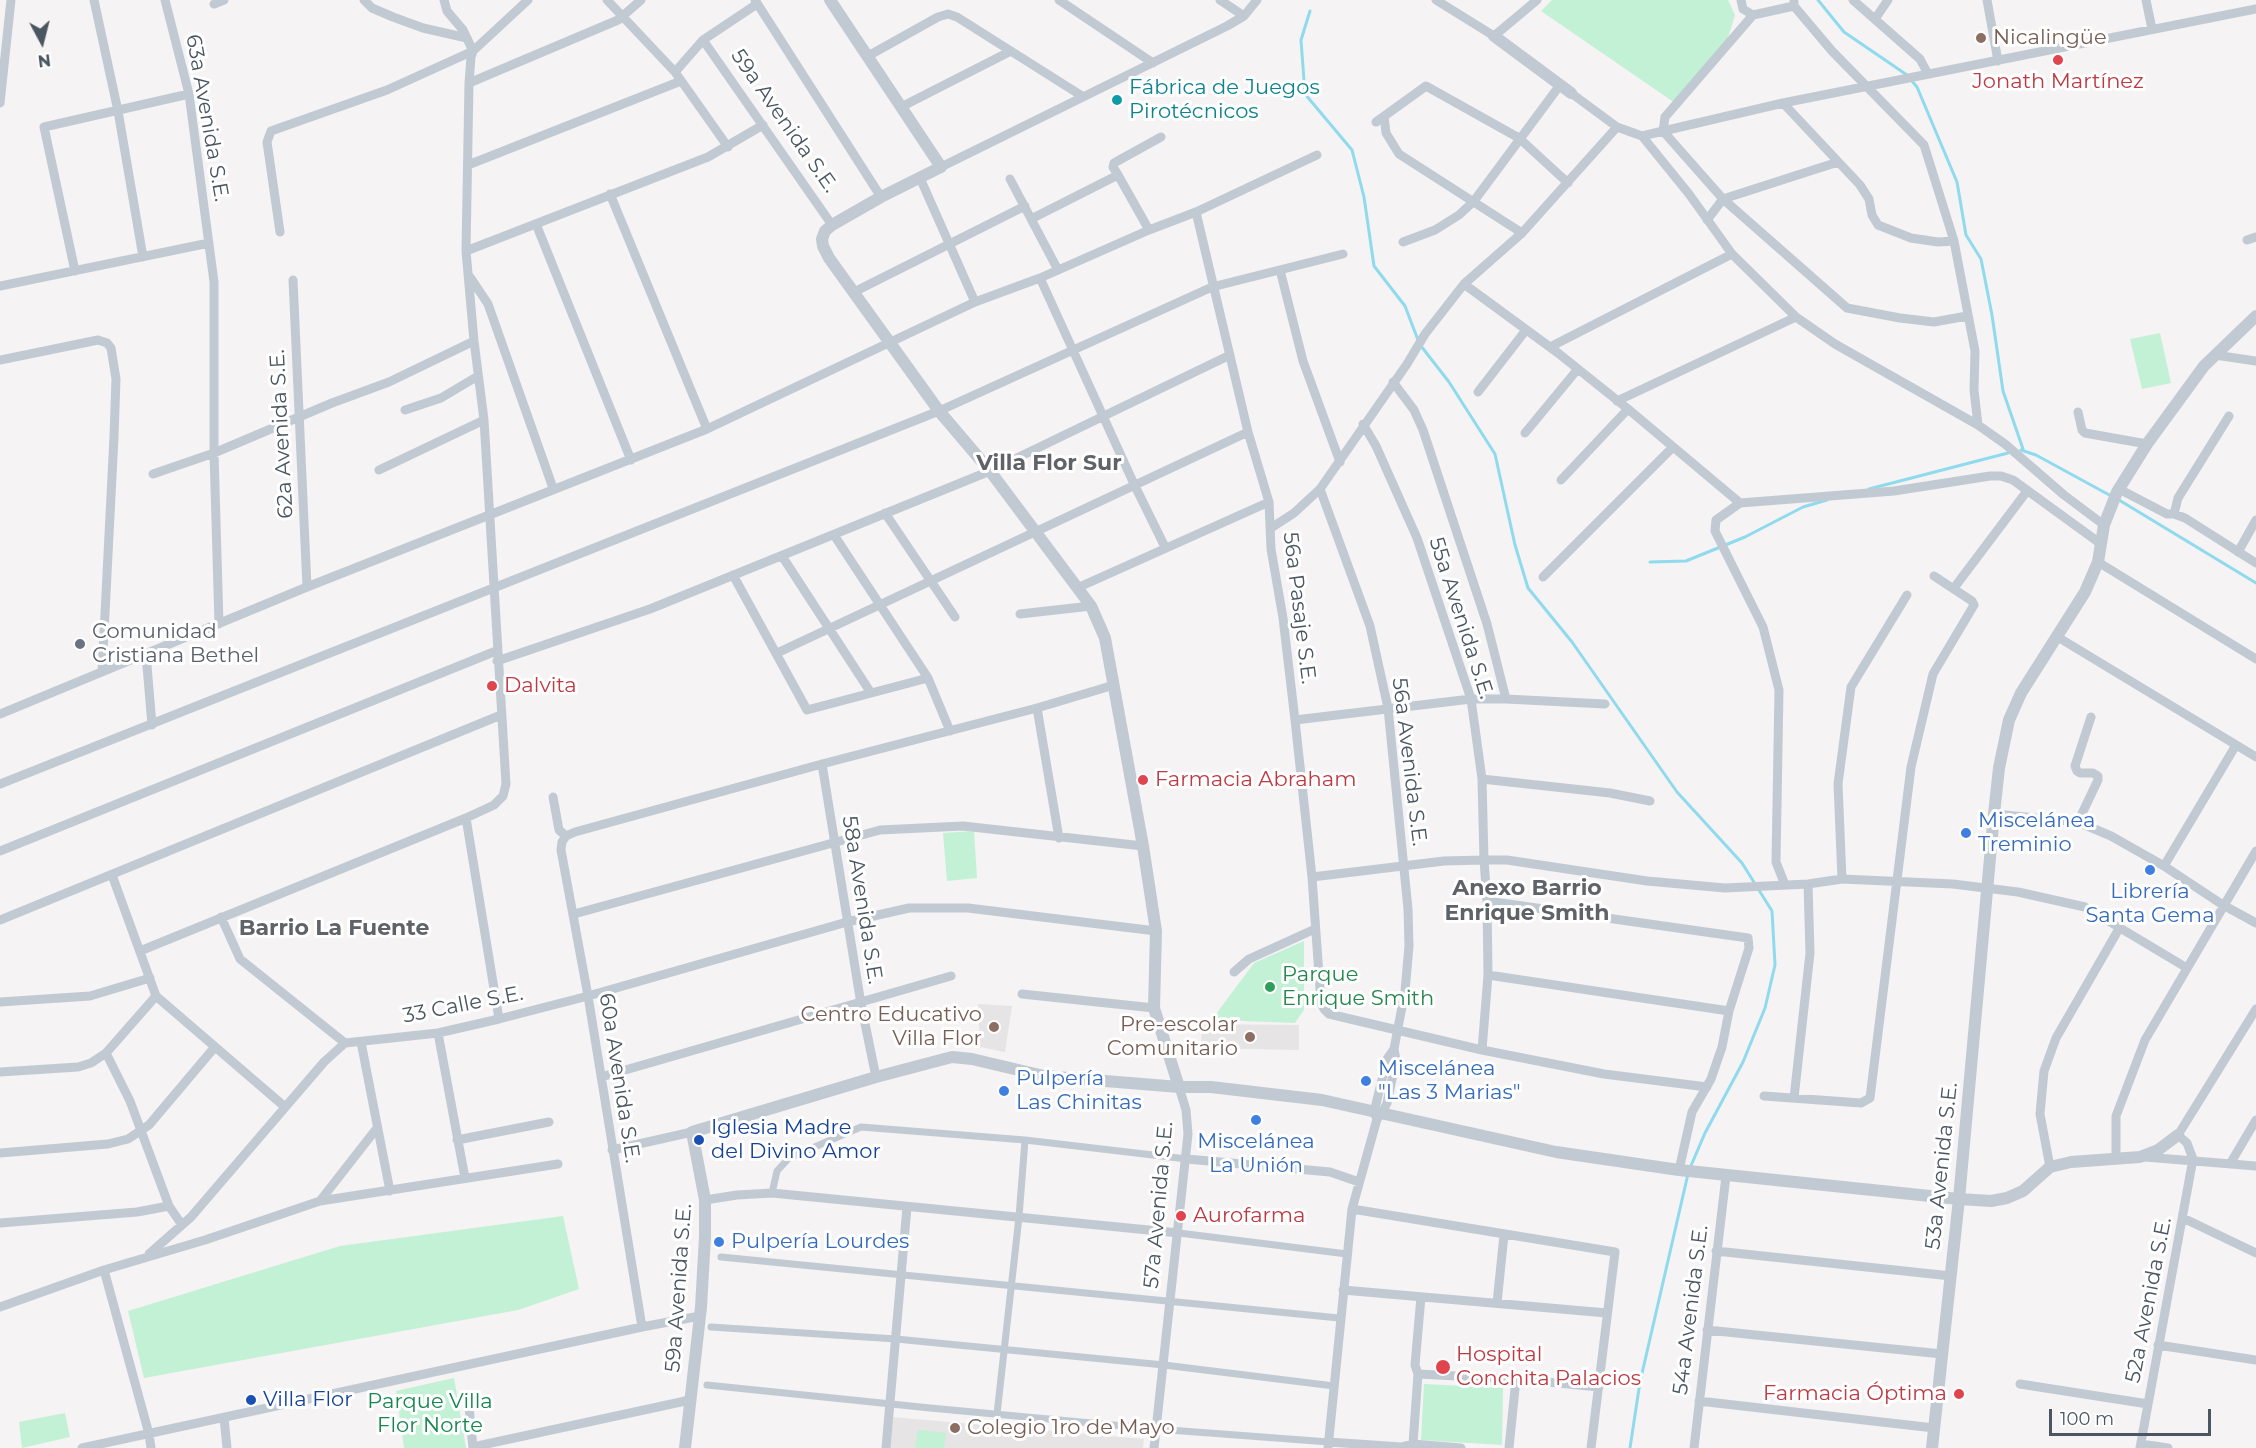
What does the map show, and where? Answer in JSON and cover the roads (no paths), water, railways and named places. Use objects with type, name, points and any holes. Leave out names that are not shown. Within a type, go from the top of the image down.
[{"type":"street","points":[[0,103],[11,0]]},
{"type":"street","points":[[94,0],[118,111],[142,257]]},
{"type":"street","name":"63a Avenida S.E.","points":[[165,0],[189,94],[214,282],[214,453],[219,624]]},
{"type":"street","points":[[213,3],[224,0]]},
{"type":"street","points":[[364,0],[372,8],[393,17],[423,28],[467,38]]},
{"type":"street","points":[[140,951],[466,818],[494,805],[503,796],[506,784],[484,420],[466,251],[469,83],[473,51],[467,38],[447,11],[444,0]]},
{"type":"street","points":[[280,232],[267,142],[271,132],[387,90],[473,51],[528,0]]},
{"type":"street","points":[[607,0],[675,72],[728,147]]},
{"type":"street","points":[[469,83],[621,17],[641,0]]},
{"type":"street","points":[[830,0],[940,167]]},
{"type":"street","points":[[1059,0],[1153,63]]},
{"type":"street","points":[[1220,0],[1244,16]]},
{"type":"street","points":[[832,225],[881,196],[1244,16],[1257,0]]},
{"type":"street","points":[[1436,0],[1494,36],[1617,127],[1642,136],[1689,194],[1732,254],[1796,317],[1836,344],[1978,425],[2005,444],[2064,495],[2104,525]]},
{"type":"street","points":[[1741,0],[1743,9],[1753,15]]},
{"type":"street","points":[[1853,0],[1920,59],[1928,74]]},
{"type":"street","points":[[1875,19],[1888,0]]},
{"type":"street","points":[[1987,0],[1998,61]]},
{"type":"street","points":[[2146,0],[2152,29]]},
{"type":"street","points":[[1494,36],[1535,1]]},
{"type":"street","points":[[675,72],[703,40],[756,2],[881,196]]},
{"type":"street","points":[[1967,316],[1934,322],[1847,308],[1723,199],[1663,131],[1665,117],[1753,15],[1794,3],[1832,51],[1924,145],[1954,241],[1975,351],[1974,390],[1978,425]]},
{"type":"street","points":[[1642,136],[1783,103],[2256,9]]},
{"type":"street","points":[[868,56],[938,17],[948,14],[957,17],[1082,96]]},
{"type":"street","name":"59a Avenida S.E.","points":[[703,40],[832,225]]},
{"type":"street","points":[[901,107],[1011,51]]},
{"type":"street","points":[[468,165],[681,81]]},
{"type":"street","points":[[1403,242],[1435,230],[1459,215],[1474,201],[1560,85]]},
{"type":"street","points":[[1522,233],[1399,154],[1380,119],[1426,86],[1519,138],[1568,183]]},
{"type":"street","points":[[75,271],[45,127],[189,94]]},
{"type":"street","points":[[1783,103],[1860,185],[1869,199],[1872,215],[1878,225],[1911,238],[1938,242],[1954,241]]},
{"type":"street","points":[[466,251],[708,158],[763,125]]},
{"type":"street","points":[[1271,528],[1294,513],[1320,489],[1363,424],[1407,364],[1425,334],[1464,284],[1522,233],[1617,127]]},
{"type":"street","points":[[1149,230],[1113,167],[1114,163],[1161,137]]},
{"type":"street","points":[[0,714],[307,587],[707,429],[891,344],[975,302],[1040,278],[1196,212],[1317,155]]},
{"type":"street","points":[[1707,220],[1723,199],[1838,162]]},
{"type":"street","points":[[1031,219],[1118,175]]},
{"type":"street","points":[[920,177],[975,302]]},
{"type":"street","points":[[1011,179],[1058,270]]},
{"type":"street","points":[[610,194],[707,429]]},
{"type":"street","points":[[854,292],[1025,206]]},
{"type":"street","name":"56a Pasaje S.E.","points":[[1196,212],[1248,432],[1269,502],[1271,549],[1295,720],[1312,877],[1321,1004],[1329,1014],[1397,1030]]},
{"type":"street","points":[[536,224],[631,460]]},
{"type":"street","name":"57a Avenida S.E.","points":[[832,225],[825,231],[822,239],[829,258],[939,411],[990,471],[1091,606],[1105,638],[1156,931],[1154,1008],[1186,1110],[1188,1134],[1154,1448]]},
{"type":"street","points":[[0,286],[209,243]]},
{"type":"street","points":[[0,784],[939,411],[1212,287],[1343,254]]},
{"type":"street","points":[[1550,347],[1732,254]]},
{"type":"street","points":[[1280,270],[1303,361],[1340,462]]},
{"type":"street","points":[[469,276],[488,304],[553,489]]},
{"type":"street","points":[[1040,278],[1165,547]]},
{"type":"street","name":"62a Avenida S.E.","points":[[293,280],[307,587]]},
{"type":"street","points":[[1464,284],[1550,347],[1740,503]]},
{"type":"street","name":"53a Avenida S.E.","points":[[1932,1448],[1959,1199],[1994,814],[1999,768],[2009,720],[2021,693],[2085,592],[2098,561],[2104,525],[2117,494],[2147,444],[2178,400],[2216,355],[2256,316]]},
{"type":"street","points":[[1617,401],[1796,317]]},
{"type":"street","points":[[1478,392],[1526,330]]},
{"type":"street","points":[[0,360],[98,340],[107,343],[111,348],[114,358],[115,391],[102,672]]},
{"type":"street","points":[[153,474],[214,453],[332,403],[361,394],[474,341]]},
{"type":"street","points":[[2216,355],[2256,361]]},
{"type":"street","points":[[0,850],[497,656],[650,609],[834,536],[990,471],[1230,356]]},
{"type":"street","points":[[1525,432],[1577,370]]},
{"type":"street","points":[[405,410],[441,398],[478,376]]},
{"type":"street","points":[[1393,382],[1414,410],[1423,430],[1487,624],[1506,699]]},
{"type":"street","points":[[1561,480],[1628,409]]},
{"type":"street","points":[[2078,412],[2082,430],[2085,433],[2147,444]]},
{"type":"street","points":[[2174,514],[2178,498],[2229,416]]},
{"type":"street","points":[[379,470],[484,420]]},
{"type":"street","name":"55a Avenida S.E.","points":[[1363,424],[1376,446],[1417,538],[1471,699],[1482,779],[1484,860],[1488,901],[1488,975],[1482,1050]]},
{"type":"street","points":[[777,653],[930,579],[1248,432]]},
{"type":"street","points":[[1543,577],[1673,447]]},
{"type":"street","points":[[1782,885],[1776,862],[1779,690],[1763,627],[1715,531],[1716,520],[1740,503],[1894,491],[1990,476],[2007,477],[2101,544]]},
{"type":"street","name":"56a Avenida S.E.","points":[[1320,489],[1370,626],[1388,708],[1408,909],[1409,946],[1405,991],[1394,1049],[1387,1059],[1378,1115],[1359,1182]]},
{"type":"street","points":[[1954,588],[2027,490]]},
{"type":"street","points":[[2117,494],[2167,514],[2185,518],[2256,563]]},
{"type":"street","points":[[1077,588],[1269,502]]},
{"type":"street","points":[[885,513],[955,616]]},
{"type":"street","points":[[2238,552],[2256,520]]},
{"type":"street","points":[[834,536],[928,678],[950,731]]},
{"type":"street","points":[[782,556],[871,693]]},
{"type":"street","points":[[2098,561],[2256,659]]},
{"type":"street","points":[[733,575],[807,710],[928,678]]},
{"type":"street","points":[[1764,1096],[1861,1103],[1870,1098],[1911,767],[1933,674],[1974,605],[1972,601],[1934,576]]},
{"type":"street","points":[[1842,879],[1838,784],[1851,687],[1907,596]]},
{"type":"street","points":[[1020,614],[1091,606]]},
{"type":"street","points":[[2056,636],[2256,758]]},
{"type":"street","points":[[146,654],[152,725]]},
{"type":"street","points":[[553,797],[559,830],[566,836],[1114,685]]},
{"type":"street","points":[[1295,720],[1471,699],[1605,704]]},
{"type":"street","points":[[1037,708],[1059,838]]},
{"type":"street","points":[[0,920],[501,715]]},
{"type":"street","points":[[2078,822],[2098,780],[2098,776],[2077,771],[2075,766],[2091,717]]},
{"type":"street","points":[[2164,866],[2236,745]]},
{"type":"street","name":"58a Avenida S.E.","points":[[822,764],[861,1004],[876,1077]]},
{"type":"street","points":[[1482,779],[1611,793],[1650,801]]},
{"type":"street","points":[[1994,814],[2078,822],[2110,836],[2164,866],[2223,905],[2256,923]]},
{"type":"street","points":[[466,818],[499,1019]]},
{"type":"street","points":[[574,914],[880,830],[963,826],[1143,846]]},
{"type":"street","name":"60a Avenida S.E.","points":[[566,836],[561,850],[588,996],[642,1327]]},
{"type":"street","points":[[2116,1160],[2116,1116],[2145,1040],[2256,851]]},
{"type":"street","points":[[1312,877],[1404,866],[1507,860],[1647,881],[1725,888],[1808,884],[1842,879],[1953,884],[2018,891],[2085,907],[2187,968]]},
{"type":"street","points":[[112,875],[156,996],[285,1107]]},
{"type":"street","points":[[1794,1098],[1810,953],[1808,884]]},
{"type":"street","points":[[1488,901],[1748,938],[1749,948],[1729,1011],[1722,1047],[1707,1087],[1692,1112],[1680,1156],[1686,1171]]},
{"type":"street","name":"33 Calle S.E.","points":[[345,1043],[438,1033],[499,1019],[847,922],[909,908],[968,908],[1156,931]]},
{"type":"street","points":[[146,1257],[182,1225],[324,1062],[345,1043],[240,959],[221,917]]},
{"type":"street","points":[[2050,1167],[2040,1114],[2044,1071],[2056,1038],[2120,927]]},
{"type":"street","points":[[1234,972],[1249,959],[1316,929]]},
{"type":"street","points":[[1488,975],[1729,1011]]},
{"type":"street","points":[[601,1077],[861,1004],[951,976]]},
{"type":"street","points":[[0,1002],[90,996],[150,978]]},
{"type":"street","points":[[1022,994],[1154,1008]]},
{"type":"street","points":[[0,1071],[78,1067],[91,1063],[106,1053],[156,996]]},
{"type":"street","points":[[2140,1157],[2158,1150],[2178,1136],[2256,1009]]},
{"type":"street","points":[[1397,1030],[1482,1050],[1604,1074],[1707,1087]]},
{"type":"street","points":[[438,1033],[465,1178]]},
{"type":"street","points":[[361,1041],[390,1191]]},
{"type":"street","points":[[0,1153],[108,1144],[142,1132],[214,1048]]},
{"type":"street","points":[[106,1053],[130,1101],[169,1206],[182,1225]]},
{"type":"street","points":[[612,1150],[692,1132],[876,1077],[952,1058],[972,1059],[1044,1076],[1179,1087],[1212,1087],[1322,1100],[1378,1115],[1556,1152],[1686,1171],[1959,1199],[2007,1198],[2023,1191],[2050,1167],[2071,1162],[2140,1157],[2193,1159],[2256,1166]]},
{"type":"street","points":[[2230,1164],[2256,1120]]},
{"type":"street","points":[[457,1140],[549,1122]]},
{"type":"street","points":[[772,1193],[777,1171],[789,1158],[861,1127],[1025,1140],[1186,1159],[1330,1172],[1359,1182],[1352,1209],[1339,1318],[1328,1445]]},
{"type":"street","points":[[320,1201],[377,1128]]},
{"type":"street","name":"59a Avenida S.E.","points":[[685,1448],[700,1316],[705,1237],[705,1200],[692,1132]]},
{"type":"street","points":[[2178,1136],[2187,1143],[2193,1159]]},
{"type":"street","points":[[997,1414],[1019,1217],[1025,1140]]},
{"type":"street","name":"52a Avenida S.E.","points":[[2141,1446],[2193,1159]]},
{"type":"street","points":[[0,1307],[104,1270],[205,1240],[320,1201],[558,1164]]},
{"type":"street","name":"54a Avenida S.E.","points":[[1694,1448],[1726,1176]]},
{"type":"street","points":[[705,1200],[772,1193],[1179,1233],[1347,1254]]},
{"type":"street","points":[[0,1223],[137,1212],[169,1206]]},
{"type":"street","points":[[886,1448],[907,1207]]},
{"type":"street","points":[[1352,1209],[1615,1252],[1592,1448]]},
{"type":"street","points":[[2183,1218],[2256,1253]]},
{"type":"street","points":[[1497,1303],[1504,1235]]},
{"type":"street","points":[[1716,1251],[1951,1276]]},
{"type":"street","points":[[721,1257],[1339,1318]]},
{"type":"street","points":[[104,1270],[151,1448]]},
{"type":"street","points":[[1343,1290],[1607,1313]]},
{"type":"street","points":[[1413,1444],[1420,1297]]},
{"type":"street","points":[[82,1448],[700,1316]]},
{"type":"street","points":[[711,1327],[896,1339],[1164,1365],[1334,1386]]},
{"type":"street","points":[[1707,1330],[1942,1354]]},
{"type":"street","points":[[2158,1345],[2256,1360]]},
{"type":"street","points":[[1418,1374],[1516,1379],[1599,1387]]},
{"type":"street","points":[[1509,1448],[1516,1379]]},
{"type":"street","points":[[2020,1384],[2148,1404]]},
{"type":"street","points":[[706,1385],[1328,1445],[1401,1447],[1413,1444],[1461,1448]]},
{"type":"street","points":[[469,1407],[473,1448],[690,1400]]},
{"type":"street","points":[[1699,1401],[1934,1428]]},
{"type":"street","points":[[224,1418],[227,1448]]},
{"type":"street","points":[[2141,1446],[2168,1448]]},
{"type":"waterway","points":[[1818,0],[1844,32],[1907,75]]},
{"type":"waterway","points":[[1310,11],[1301,40],[1305,94],[1352,150],[1364,197],[1374,266],[1405,306],[1418,340]]},
{"type":"waterway","points":[[1911,80],[1917,87],[1957,182],[1966,235],[1981,259],[2003,391],[2023,449]]},
{"type":"waterway","points":[[1421,346],[1449,382],[1495,454],[1515,545],[1528,588],[1572,642],[1677,792],[1742,863],[1772,911],[1775,965],[1765,1008],[1743,1062],[1705,1133],[1690,1168]]},
{"type":"waterway","points":[[2021,450],[2036,455],[2113,497]]},
{"type":"waterway","points":[[1869,489],[2008,453]]},
{"type":"waterway","points":[[1650,562],[1686,561],[1745,537],[1803,507],[1827,500]]},
{"type":"waterway","points":[[2119,500],[2256,583]]},
{"type":"waterway","points":[[1630,1448],[1640,1382],[1688,1174]]},
{"type":"place","name":"Nicalingüe","points":[[1981,38]]},
{"type":"place","name":"Jonath Martínez","points":[[2058,60]]},
{"type":"place","name":"Fábrica de Juegos Pirotécnicos","points":[[1117,100]]},
{"type":"place","name":"Comunidad Cristiana Bethel","points":[[80,644]]},
{"type":"place","name":"Dalvita","points":[[492,686]]},
{"type":"place","name":"Farmacia Abraham","points":[[1143,780]]},
{"type":"place","name":"Miscelánea Treminio","points":[[1966,833]]},
{"type":"place","name":"Librería Santa Gema","points":[[2150,870]]},
{"type":"place","name":"Parque Enrique Smith","points":[[1270,987]]},
{"type":"place","name":"Centro Educativo Villa Flor","points":[[994,1027]]},
{"type":"place","name":"Pre-escolar Comunitario","points":[[1250,1037]]},
{"type":"place","name":"Miscelánea \"Las 3 Marias\"","points":[[1366,1081]]},
{"type":"place","name":"Pulpería Las Chinitas","points":[[1004,1091]]},
{"type":"place","name":"Miscelánea La Unión","points":[[1256,1120]]},
{"type":"place","name":"Iglesia Madre del Divino Amor","points":[[699,1140]]},
{"type":"place","name":"Aurofarma","points":[[1181,1216]]},
{"type":"place","name":"Pulpería Lourdes","points":[[719,1242]]},
{"type":"place","name":"Hospital Conchita Palacios","points":[[1443,1367]]},
{"type":"place","name":"Farmacia Óptima","points":[[1959,1394]]},
{"type":"place","name":"Villa Flor","points":[[251,1400]]},
{"type":"place","name":"Colegio 1ro de Mayo","points":[[955,1428]]},
{"type":"district","name":"Villa Flor Sur","points":[[1049,464]]},
{"type":"district","name":"Anexo Barrio Enrique Smith","points":[[1527,902]]},
{"type":"district","name":"Barrio La Fuente","points":[[334,929]]},
{"type":"park label","name":"Parque Villa Flor Norte","points":[[430,1414]]}]
